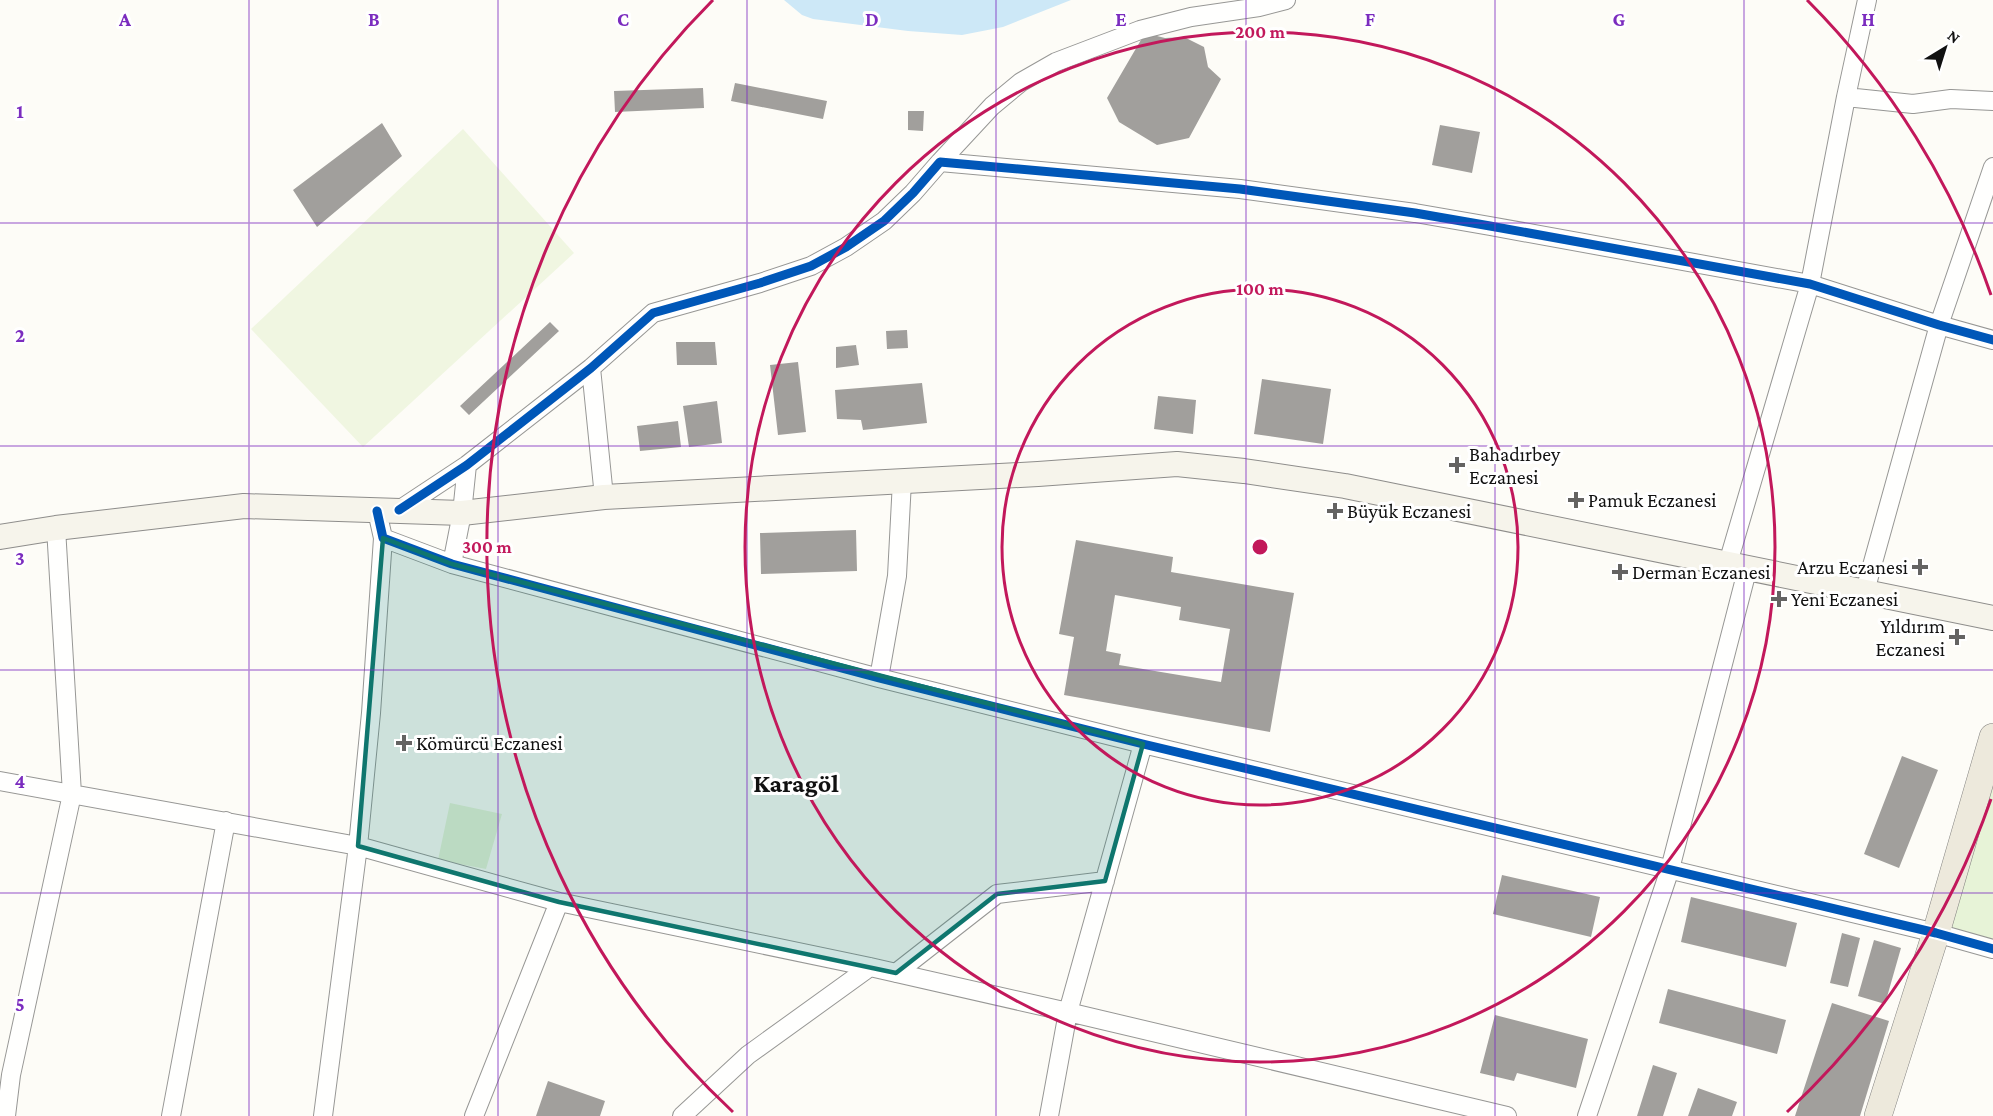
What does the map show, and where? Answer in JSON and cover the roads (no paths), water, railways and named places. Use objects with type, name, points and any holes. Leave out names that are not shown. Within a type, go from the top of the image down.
[{"type":"main road","points":[[0,537],[56,528],[244,506],[462,513],[604,497],[902,482],[1177,464],[1345,486],[1993,618]]},
{"type":"main road","points":[[1878,1116],[1936,933],[1993,737]]},
{"type":"street","points":[[323,1116],[358,846],[371,713],[383,538],[388,510],[467,465],[591,368],[653,313],[811,266],[846,247],[884,221],[913,193],[992,106],[1021,82],[1056,62],[1140,30],[1191,17],[1259,7],[1286,0]]},
{"type":"street","points":[[1587,1116],[1670,870],[1738,565],[1810,284],[1867,0]]},
{"type":"street","points":[[1846,97],[1913,104],[1951,99],[1993,101]]},
{"type":"street","points":[[940,162],[1240,189],[1490,226],[1810,284],[1939,326],[1993,340]]},
{"type":"street","points":[[1865,591],[1939,326],[1993,167]]},
{"type":"street","points":[[591,368],[604,497]]},
{"type":"street","points":[[452,564],[462,513],[467,465]]},
{"type":"street","points":[[879,678],[897,576],[902,482]]},
{"type":"street","points":[[6,1116],[11,1075],[72,794],[56,528]]},
{"type":"street","points":[[383,538],[452,564],[879,678],[1143,744],[1936,933],[1993,949]]},
{"type":"street","points":[[1049,1116],[1068,1012],[1143,744]]},
{"type":"street","points":[[0,781],[358,846],[559,902],[870,967],[1507,1116]]},
{"type":"street","points":[[171,1116],[225,821]]},
{"type":"street","points":[[896,973],[997,894],[1105,881]]},
{"type":"street","points":[[474,1116],[559,902]]},
{"type":"street","points":[[682,1116],[748,1054],[870,967]]},
{"type":"water","points":[[784,0],[1071,0],[1003,27],[962,35],[813,19],[802,15]]},
{"type":"place","name":"Bahadırbey Eczanesi","points":[[1457,465]]},
{"type":"place","name":"Pamuk Eczanesi","points":[[1576,500]]},
{"type":"place","name":"Büyük Eczanesi","points":[[1335,511]]},
{"type":"place","name":"Arzu Eczanesi","points":[[1920,567]]},
{"type":"place","name":"Derman Eczanesi","points":[[1620,572]]},
{"type":"place","name":"Yeni Eczanesi","points":[[1779,599]]},
{"type":"place","name":"Yıldırım Eczanesi","points":[[1957,637]]},
{"type":"place","name":"Kömürcü Eczanesi","points":[[404,743]]},
{"type":"district","name":"Karagöl","points":[[796,783]]}]
